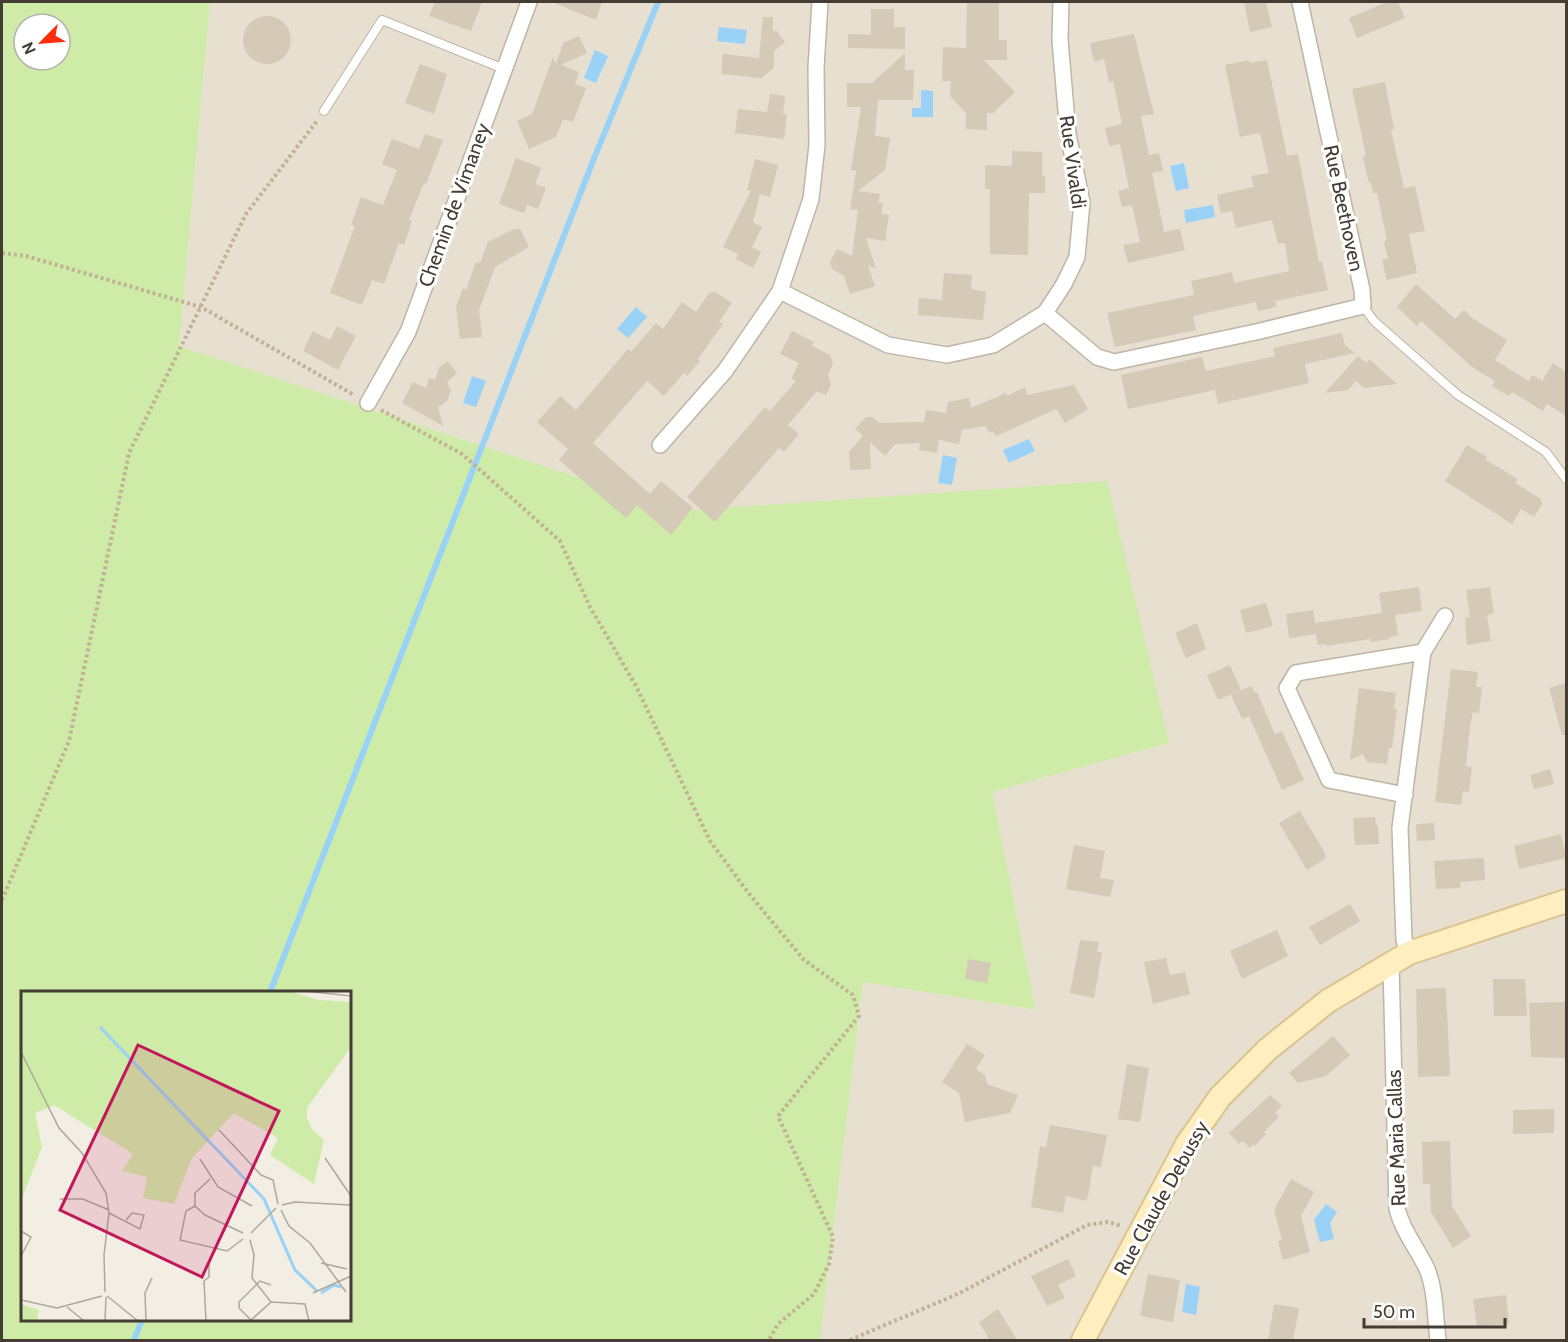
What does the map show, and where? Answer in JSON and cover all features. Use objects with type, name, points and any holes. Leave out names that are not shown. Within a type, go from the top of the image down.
[{"type":"street","name":"Chemin de Vimaney","points":[[368,403],[408,332],[529,2]]},
{"type":"street","points":[[660,445],[725,371],[780,291],[811,199],[817,145],[816,68],[820,2]]},
{"type":"street","name":"Rue Vivaldi","points":[[780,291],[888,345],[947,356],[993,345],[1045,313],[1064,284],[1077,257],[1082,202],[1068,134],[1060,40],[1061,2]]},
{"type":"street","name":"Rue Beethoven","points":[[1300,2],[1362,290],[1363,306]]},
{"type":"street","points":[[1045,313],[1097,357],[1114,362],[1256,332],[1363,306]]},
{"type":"street","points":[[1405,795],[1329,780],[1287,688],[1296,673],[1423,652],[1445,616]]},
{"type":"street","name":"Rue Maria Callas","points":[[1423,652],[1400,828],[1404,940],[1400,958],[1397,1209],[1405,1232],[1426,1269],[1431,1284],[1438,1341]]},
{"type":"street","name":"Rue Claude Debussy","points":[[1083,1341],[1187,1144],[1220,1097],[1268,1048],[1328,1001],[1400,958],[1566,902]]},
{"type":"lane","points":[[324,111],[381,21],[504,69]]},
{"type":"lane","points":[[1363,306],[1374,321],[1458,394],[1546,452],[1566,480]]},
{"type":"path","points":[[2,900],[69,741],[129,453],[246,214],[324,111]]},
{"type":"path","points":[[2,253],[26,256],[201,307],[462,454],[560,541],[590,607],[636,686],[710,841],[750,895],[804,960],[853,995],[859,1016],[778,1116],[833,1237],[829,1264],[814,1294],[778,1324],[769,1341]]},
{"type":"path","points":[[850,1341],[960,1293],[1087,1225],[1108,1222],[1141,1231]]},
{"type":"shaded area","points":[[210,2],[1566,2],[1566,1340],[820,1340],[863,982],[1036,1010],[992,792],[1169,743],[680,511],[179,346]]},
{"type":"green space","points":[[2,2],[210,2],[179,346],[680,511],[1107,481],[1169,743],[992,792],[1036,1010],[863,982],[820,1340],[2,1340]]},
{"type":"water","points":[[719,27],[747,30],[745,44],[717,41]]},
{"type":"water","points":[[595,50],[608,56],[596,83],[584,78]]},
{"type":"water","points":[[921,90],[933,91],[933,117],[912,117],[912,108],[921,108]]},
{"type":"water","points":[[1184,163],[1189,188],[1176,191],[1170,166]]},
{"type":"water","points":[[1213,205],[1215,217],[1186,223],[1184,210]]},
{"type":"water","points":[[636,307],[647,317],[628,338],[617,329]]},
{"type":"water","points":[[472,376],[486,381],[476,407],[463,403]]},
{"type":"water","points":[[1029,439],[1035,451],[1009,463],[1003,450]]},
{"type":"water","points":[[943,455],[957,458],[952,485],[938,483]]},
{"type":"water","points":[[1326,1204],[1337,1212],[1330,1223],[1334,1239],[1320,1242],[1314,1220]]},
{"type":"water","points":[[1186,1284],[1200,1287],[1196,1315],[1182,1312]]},
{"type":"building","points":[[435,2],[482,2],[471,31],[429,16]]},
{"type":"building","points":[[552,2],[602,2],[596,20]]},
{"type":"building","points":[[967,2],[999,2],[999,40],[1007,40],[1007,60],[984,60],[1015,92],[993,113],[987,113],[987,130],[966,129],[966,113],[950,96],[951,81],[942,81],[943,47],[966,48]]},
{"type":"building","points":[[1244,2],[1266,2],[1272,27],[1250,32]]},
{"type":"building","points":[[1387,2],[1398,2],[1405,18],[1357,38],[1349,18]]},
{"type":"building","points":[[871,9],[894,9],[894,27],[905,27],[905,49],[848,48],[848,34],[871,35]]},
{"type":"building","points":[[267,16],[284,23],[291,40],[284,57],[267,64],[250,57],[243,40],[250,23]]},
{"type":"building","points":[[763,17],[773,17],[773,32],[776,30],[785,42],[774,51],[774,68],[761,78],[721,74],[723,54],[759,58]]},
{"type":"building","points":[[1134,34],[1154,114],[1141,116],[1149,155],[1159,153],[1163,171],[1152,173],[1164,232],[1180,229],[1185,250],[1128,263],[1123,245],[1140,242],[1132,205],[1122,207],[1118,191],[1129,188],[1120,144],[1109,146],[1105,128],[1122,124],[1113,81],[1109,82],[1104,59],[1094,62],[1090,43]]},
{"type":"building","points":[[579,36],[587,53],[561,65],[579,72],[575,84],[586,88],[573,122],[563,119],[556,137],[529,149],[517,121],[532,114],[553,57],[556,64],[563,43]]},
{"type":"building","points":[[905,53],[905,70],[914,70],[913,100],[878,100],[875,136],[890,138],[885,170],[858,191],[880,194],[878,203],[883,203],[881,214],[889,215],[885,241],[866,238],[876,269],[868,265],[875,286],[850,294],[844,276],[832,269],[830,262],[837,249],[852,256],[858,210],[850,209],[856,171],[851,170],[861,107],[847,107],[847,83],[872,83]]},
{"type":"building","points":[[1249,60],[1250,63],[1267,60],[1287,156],[1298,154],[1319,262],[1322,262],[1328,290],[1275,301],[1276,307],[1258,311],[1256,302],[1193,316],[1196,330],[1115,347],[1107,313],[1194,295],[1191,281],[1232,272],[1234,283],[1289,271],[1285,243],[1278,244],[1272,220],[1236,228],[1232,211],[1221,213],[1217,195],[1254,187],[1251,176],[1269,173],[1260,133],[1240,137],[1225,65]]},
{"type":"building","points":[[420,64],[447,74],[434,114],[405,103]]},
{"type":"building","points":[[1385,82],[1394,129],[1391,130],[1404,188],[1415,186],[1425,231],[1409,234],[1417,273],[1387,280],[1382,260],[1388,259],[1384,241],[1387,240],[1377,193],[1373,193],[1371,183],[1369,183],[1363,157],[1366,156],[1352,89]]},
{"type":"building","points":[[770,94],[785,96],[783,114],[787,114],[784,139],[735,133],[738,109],[767,112]]},
{"type":"building","points":[[425,134],[443,140],[409,220],[412,221],[404,245],[399,243],[384,284],[372,280],[362,305],[330,293],[355,226],[351,225],[361,197],[383,205],[397,170],[382,164],[392,139],[419,149]]},
{"type":"building","points":[[1012,151],[1042,152],[1045,193],[1029,193],[1028,255],[990,254],[990,189],[985,189],[985,165],[1012,166]]},
{"type":"building","points":[[516,158],[541,168],[535,184],[546,188],[538,209],[527,205],[524,213],[499,204]]},
{"type":"building","points":[[755,159],[778,165],[770,197],[760,194],[753,222],[762,227],[752,247],[761,252],[753,268],[736,259],[738,254],[723,247],[751,191],[747,190]]},
{"type":"building","points":[[514,229],[520,229],[529,247],[495,267],[479,310],[482,337],[460,339],[456,307],[463,288],[466,290],[476,262],[480,263],[488,242]]},
{"type":"building","points":[[944,273],[972,275],[971,289],[986,292],[983,320],[918,315],[919,298],[942,300]]},
{"type":"building","points":[[1416,284],[1455,319],[1464,310],[1472,318],[1507,340],[1495,360],[1529,381],[1532,375],[1542,381],[1553,363],[1566,372],[1566,416],[1547,404],[1543,411],[1512,392],[1509,396],[1492,386],[1495,381],[1472,367],[1421,321],[1417,326],[1397,307]]},
{"type":"building","points":[[715,292],[732,303],[719,322],[723,324],[698,359],[700,361],[687,376],[684,373],[664,396],[647,381],[593,443],[650,494],[661,481],[693,508],[671,535],[637,505],[626,518],[559,460],[568,449],[537,422],[560,396],[576,410],[628,349],[631,352],[656,323],[663,329],[682,302],[696,312],[709,293]]},
{"type":"building","points":[[337,326],[356,336],[338,370],[303,351],[313,331],[330,340]]},
{"type":"building","points":[[792,331],[814,342],[812,346],[830,355],[833,363],[828,375],[831,385],[826,395],[817,391],[788,425],[799,434],[784,452],[779,448],[715,522],[687,497],[765,407],[770,411],[796,381],[791,379],[799,363],[780,354]]},
{"type":"building","points":[[1342,333],[1345,345],[1355,353],[1305,364],[1309,383],[1218,404],[1215,390],[1128,409],[1121,375],[1202,357],[1206,371],[1275,356],[1273,348]]},
{"type":"building","points":[[1358,356],[1366,363],[1369,359],[1397,384],[1364,388],[1356,381],[1348,390],[1325,393]]},
{"type":"building","points":[[448,361],[457,373],[447,382],[451,390],[447,401],[438,407],[443,426],[402,403],[413,382],[426,388],[429,378],[435,380],[439,367]]},
{"type":"building","points":[[1074,385],[1088,409],[1065,423],[1056,409],[996,436],[993,431],[989,433],[986,426],[962,430],[959,444],[939,440],[937,453],[919,450],[920,443],[895,444],[885,456],[870,442],[871,469],[850,470],[849,452],[863,436],[855,429],[866,417],[872,417],[880,423],[924,422],[926,410],[946,413],[948,402],[969,398],[971,408],[1006,393],[1007,396],[1025,387],[1027,395]]},
{"type":"building","points":[[1467,445],[1487,457],[1486,460],[1518,479],[1515,483],[1541,499],[1542,504],[1534,517],[1521,509],[1512,524],[1445,481]]},
{"type":"building","points":[[1419,587],[1422,611],[1395,615],[1398,635],[1390,639],[1371,642],[1371,639],[1326,646],[1326,644],[1318,645],[1316,634],[1289,638],[1286,614],[1313,610],[1315,623],[1382,613],[1379,593]]},
{"type":"building","points":[[1490,587],[1494,613],[1487,615],[1491,641],[1467,645],[1465,618],[1470,617],[1466,590]]},
{"type":"building","points":[[1266,603],[1273,626],[1246,633],[1240,610]]},
{"type":"building","points":[[1197,623],[1206,649],[1186,658],[1175,633]]},
{"type":"building","points":[[1230,665],[1241,690],[1218,700],[1207,675]]},
{"type":"building","points":[[1451,669],[1478,672],[1476,687],[1482,687],[1479,713],[1473,712],[1470,726],[1466,766],[1472,767],[1469,792],[1463,791],[1461,805],[1435,802]]},
{"type":"building","points":[[1566,683],[1566,735],[1562,735],[1549,688]]},
{"type":"building","points":[[1251,686],[1255,693],[1257,692],[1275,734],[1282,731],[1304,780],[1282,790],[1249,716],[1242,719],[1231,695]]},
{"type":"building","points":[[1359,688],[1396,693],[1394,709],[1397,709],[1392,748],[1389,748],[1387,764],[1367,762],[1363,754],[1350,760]]},
{"type":"building","points":[[1550,769],[1554,784],[1534,789],[1530,775]]},
{"type":"building","points":[[1300,811],[1325,853],[1325,859],[1307,870],[1279,823]]},
{"type":"building","points":[[1375,817],[1379,844],[1355,845],[1353,818]]},
{"type":"building","points":[[1434,823],[1435,840],[1417,841],[1416,824]]},
{"type":"building","points":[[1561,834],[1566,858],[1519,869],[1514,846]]},
{"type":"building","points":[[1074,845],[1105,851],[1100,878],[1114,880],[1110,897],[1066,889]]},
{"type":"building","points":[[1484,858],[1485,880],[1460,882],[1461,888],[1436,889],[1434,861]]},
{"type":"building","points":[[1350,904],[1360,921],[1320,945],[1309,927]]},
{"type":"building","points":[[1277,930],[1288,956],[1242,979],[1230,951]]},
{"type":"building","points":[[1080,940],[1099,942],[1097,952],[1102,952],[1094,998],[1070,993]]},
{"type":"building","points":[[1166,958],[1170,975],[1185,972],[1190,994],[1153,1004],[1144,962]]},
{"type":"building","points":[[968,959],[991,963],[987,983],[965,979]]},
{"type":"building","points":[[1493,979],[1525,979],[1527,1016],[1494,1016]]},
{"type":"building","points":[[1446,988],[1450,1076],[1418,1077],[1416,989]]},
{"type":"building","points":[[1566,1002],[1566,1058],[1531,1057],[1529,1003]]},
{"type":"building","points":[[1333,1036],[1350,1055],[1326,1076],[1298,1083],[1289,1073]]},
{"type":"building","points":[[967,1044],[985,1055],[976,1069],[985,1075],[987,1084],[1018,1095],[1010,1113],[965,1122],[959,1093],[942,1082]]},
{"type":"building","points":[[1127,1064],[1149,1068],[1140,1122],[1118,1119]]},
{"type":"building","points":[[1270,1095],[1282,1106],[1275,1113],[1279,1117],[1264,1132],[1266,1134],[1255,1146],[1253,1144],[1250,1148],[1243,1141],[1239,1144],[1229,1133]]},
{"type":"building","points":[[1554,1109],[1554,1133],[1513,1134],[1513,1110]]},
{"type":"building","points":[[1050,1125],[1107,1135],[1101,1167],[1093,1166],[1087,1201],[1066,1196],[1063,1213],[1031,1207],[1040,1146],[1046,1147]]},
{"type":"building","points":[[1450,1141],[1452,1206],[1471,1236],[1453,1248],[1431,1212],[1430,1184],[1423,1184],[1422,1142]]},
{"type":"building","points":[[1291,1179],[1314,1192],[1301,1216],[1310,1252],[1283,1260],[1278,1241],[1282,1240],[1274,1210]]},
{"type":"building","points":[[1068,1259],[1076,1276],[1058,1285],[1065,1298],[1047,1306],[1031,1276]]},
{"type":"building","points":[[1148,1274],[1180,1280],[1173,1322],[1140,1316]]},
{"type":"building","points":[[1506,1295],[1509,1324],[1477,1327],[1473,1299]]},
{"type":"building","points":[[1274,1304],[1299,1308],[1293,1341],[1268,1341]]},
{"type":"building","points":[[998,1309],[1018,1341],[990,1341],[979,1322]]},
{"type":"waterway","points":[[270,991],[591,166],[658,2]]},
{"type":"waterway","points":[[134,1340],[142,1321]]}]
